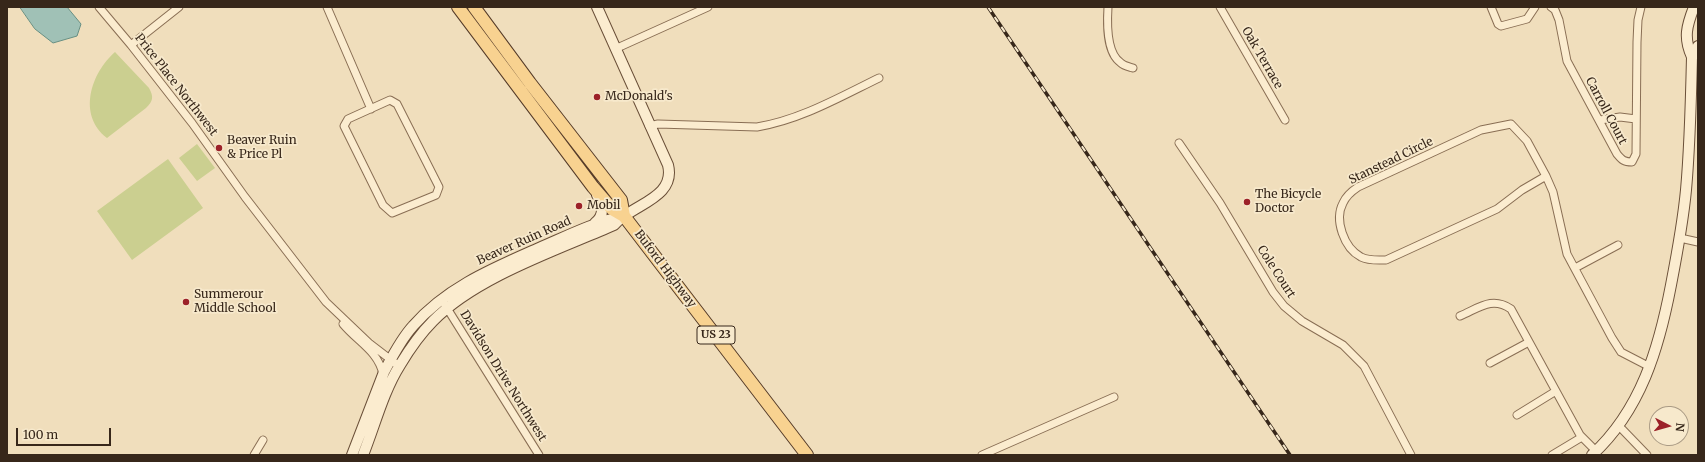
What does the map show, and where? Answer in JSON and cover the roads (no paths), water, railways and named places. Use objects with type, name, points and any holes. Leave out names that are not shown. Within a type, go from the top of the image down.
[{"type":"main road","name":"Buford Highway","points":[[458,7],[593,187],[612,209],[624,216],[807,455]]},
{"type":"main road","name":"Buford Highway","points":[[474,7],[621,200],[624,216]]},
{"type":"main road","points":[[597,7],[649,126],[668,165],[670,173],[668,182],[662,192],[624,216]]},
{"type":"main road","points":[[1692,57],[1686,46],[1687,34],[1696,7]]},
{"type":"main road","points":[[1594,453],[1619,426],[1635,400],[1650,367],[1663,322],[1680,238],[1686,191],[1692,57],[1698,46]]},
{"type":"main road","points":[[510,76],[520,69]]},
{"type":"main road","points":[[593,187],[602,203],[600,219],[595,223]]},
{"type":"main road","name":"Beaver Ruin Road","points":[[363,455],[388,389],[395,363],[412,327],[441,300],[460,285],[482,274],[595,223],[624,216]]},
{"type":"main road","name":"Beaver Ruin Road","points":[[352,455],[383,374],[395,363],[428,326],[478,287],[527,263],[614,225],[624,216]]},
{"type":"street","name":"Price Place Northwest","points":[[99,7],[132,45],[192,123],[245,197],[326,302],[369,343],[395,363]]},
{"type":"street","points":[[132,45],[179,7]]},
{"type":"street","points":[[327,7],[371,109]]},
{"type":"street","points":[[615,49],[708,7]]},
{"type":"street","points":[[1108,7],[1112,48],[1116,58],[1122,64],[1133,68]]},
{"type":"street","name":"Oak Terrace","points":[[1220,7],[1285,120]]},
{"type":"street","points":[[1491,7],[1498,24],[1501,26],[1527,19],[1535,7]]},
{"type":"street","name":"Carroll Court","points":[[1551,7],[1555,10],[1559,20],[1566,62],[1600,120],[1617,154],[1622,161],[1626,162],[1632,162],[1636,154],[1638,20],[1641,7]]},
{"type":"street","points":[[649,126],[658,124],[757,127],[781,123],[808,112],[879,78]]},
{"type":"street","points":[[390,100],[397,104],[439,187],[436,195],[392,213],[383,206],[344,126],[348,119],[371,109],[390,100]]},
{"type":"street","points":[[1600,120],[1620,117],[1636,119]]},
{"type":"street","name":"Stanstead Circle","points":[[1546,176],[1522,190],[1497,208],[1386,260],[1374,261],[1361,257],[1349,248],[1341,228],[1340,215],[1342,203],[1349,193],[1358,187],[1481,130],[1511,124],[1527,141],[1546,176],[1553,192],[1567,254],[1612,338],[1621,352],[1650,367]]},
{"type":"street","name":"Cole Court","points":[[1179,143],[1220,203],[1273,292],[1284,306],[1302,321],[1343,345],[1364,366],[1411,455]]},
{"type":"street","points":[[1680,238],[1698,242]]},
{"type":"street","points":[[1575,268],[1618,244]]},
{"type":"street","name":"Davidson Drive Northwest","points":[[441,300],[539,455]]},
{"type":"street","points":[[1460,316],[1490,303],[1502,303],[1511,309],[1582,437],[1594,453]]},
{"type":"street","name":"Price Place Northwest","points":[[335,311],[341,322],[375,355],[381,365],[383,374]]},
{"type":"street","points":[[1490,363],[1529,342]]},
{"type":"street","points":[[1517,416],[1556,391]]},
{"type":"street","points":[[982,455],[1114,397]]},
{"type":"street","points":[[1619,426],[1647,455]]},
{"type":"street","points":[[1552,455],[1582,437]]},
{"type":"street","points":[[254,455],[263,440]]},
{"type":"water","points":[[20,7],[67,7],[81,24],[77,36],[53,43],[35,29]]},
{"type":"railway","points":[[988,7],[1290,455]]},
{"type":"place","name":"McDonald's","points":[[597,97]]},
{"type":"place","name":"Beaver Ruin & Price Pl","points":[[219,148]]},
{"type":"place","name":"The Bicycle Doctor","points":[[1247,202]]},
{"type":"place","name":"Mobil","points":[[579,206]]},
{"type":"place","name":"Summerour Middle School","points":[[186,302]]}]
